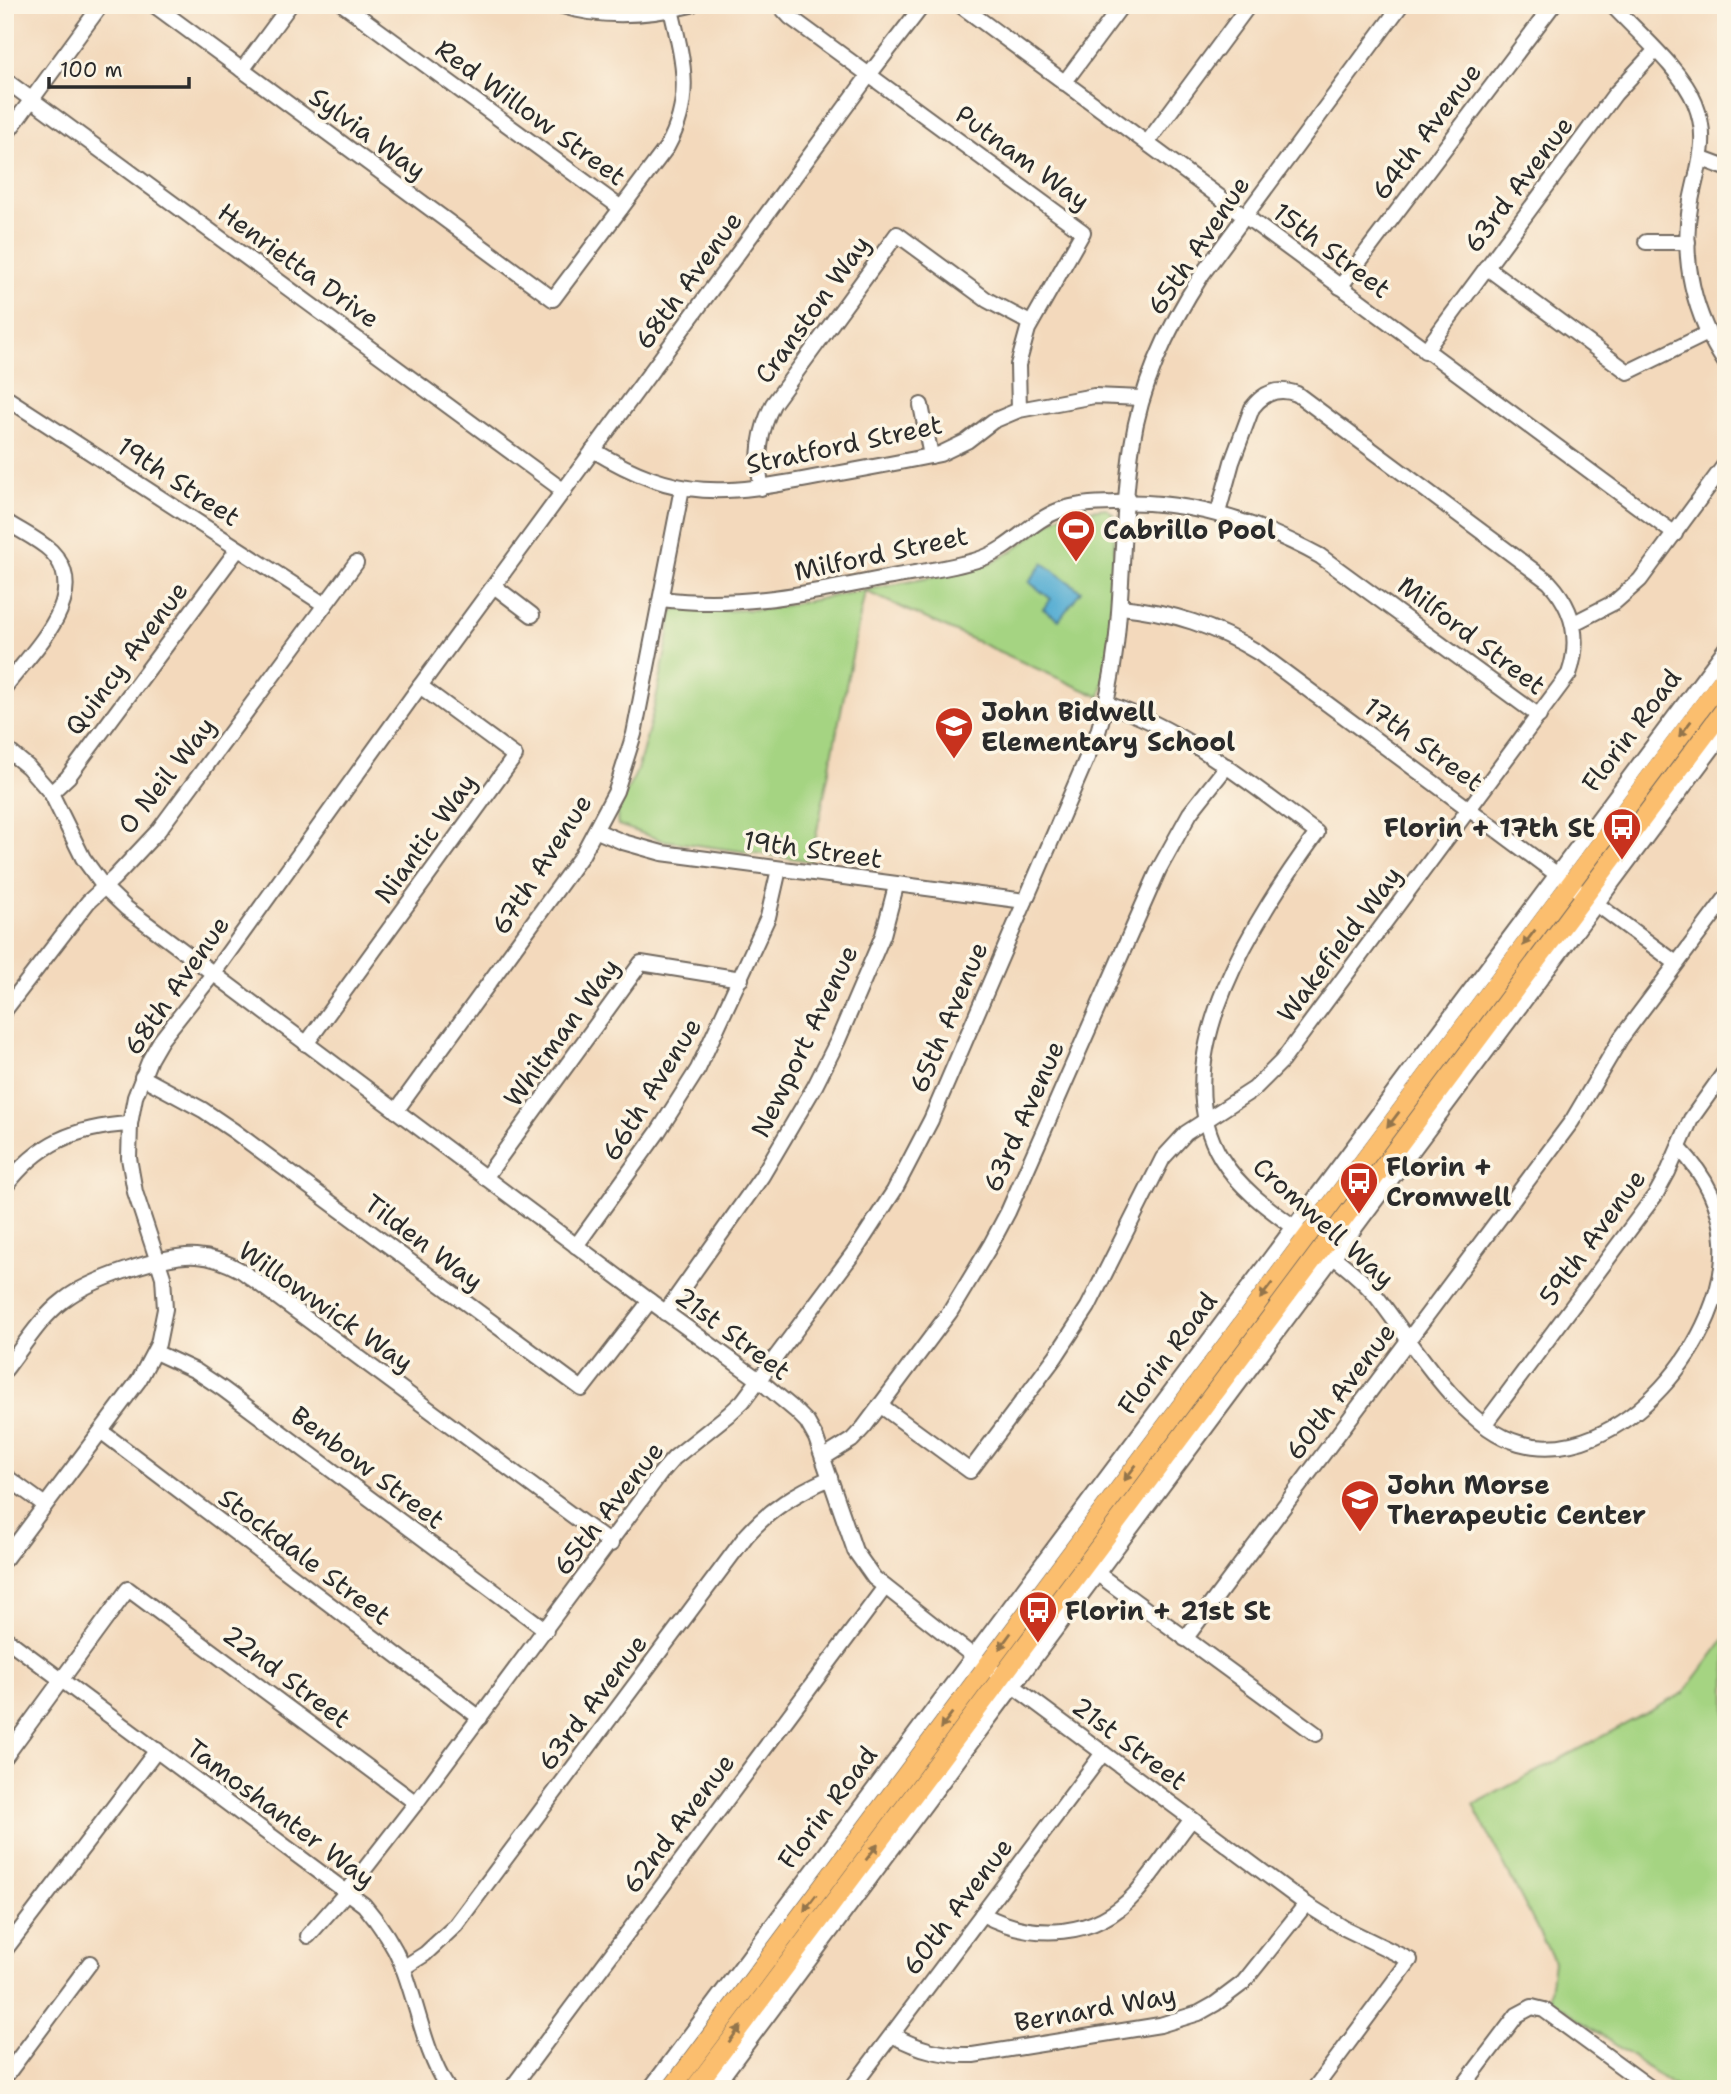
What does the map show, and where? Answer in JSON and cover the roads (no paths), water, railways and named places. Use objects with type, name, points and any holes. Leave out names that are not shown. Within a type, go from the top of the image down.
[{"type":"main road","name":"Florin Road","points":[[671,2089],[980,1661],[1070,1554],[1300,1231],[1563,878],[1726,675]]},
{"type":"main road","points":[[694,2089],[1092,1570],[1591,900],[1726,708]]},
{"type":"street","points":[[5,136],[101,5]]},
{"type":"street","name":"Sylvia Way","points":[[154,5],[553,299],[621,208]]},
{"type":"street","points":[[242,70],[290,5]]},
{"type":"street","name":"Red Willow Street","points":[[344,5],[621,208]]},
{"type":"street","points":[[559,5],[615,15],[650,13],[691,5]]},
{"type":"street","name":"Putnam Way","points":[[779,5],[790,17],[1083,232],[1030,323],[1018,365],[1019,410]]},
{"type":"street","name":"68th Avenue","points":[[5,1559],[139,1380],[155,1352],[163,1327],[165,1291],[159,1262],[131,1175],[130,1124],[142,1077],[161,1040],[923,5]]},
{"type":"street","name":"15th Street","points":[[960,5],[1675,534]]},
{"type":"street","points":[[1064,83],[1122,5]]},
{"type":"street","points":[[1147,144],[1250,5]]},
{"type":"street","name":"65th Avenue","points":[[307,1936],[346,1893],[416,1803],[674,1458],[729,1414],[759,1380],[855,1251],[894,1191],[930,1120],[1098,732],[1107,704],[1121,607],[1132,443],[1142,398],[1160,351],[1186,299],[1401,5]]},
{"type":"street","name":"64th Avenue","points":[[1340,287],[1553,5]]},
{"type":"street","points":[[1612,5],[1686,87],[1694,102],[1702,132],[1702,159],[1691,203],[1688,242],[1691,281],[1707,333],[1726,364]]},
{"type":"street","points":[[621,208],[667,147],[680,120],[684,103],[684,73],[671,8]]},
{"type":"street","name":"63rd Avenue","points":[[1425,351],[1615,94],[1655,51]]},
{"type":"street","name":"Henrietta Drive","points":[[5,80],[564,491]]},
{"type":"street","points":[[1702,159],[1726,168]]},
{"type":"street","name":"Cranston Way","points":[[761,488],[759,447],[773,404],[897,234],[987,300],[1030,323]]},
{"type":"street","points":[[1646,242],[1688,242]]},
{"type":"street","points":[[1486,267],[1628,372],[1707,333]]},
{"type":"street","name":"Wakefield Way","points":[[880,1405],[970,1471],[1070,1336],[1100,1285],[1163,1158],[1186,1133],[1254,1089],[1282,1061],[1569,674],[1575,648],[1574,624],[1566,603],[1549,582],[1297,394],[1289,391],[1270,392],[1252,408],[1232,462],[1218,513]]},
{"type":"street","name":"Stratford Street","points":[[593,450],[639,475],[682,488],[713,491],[761,488],[931,456],[954,448],[993,421],[1019,410],[1094,396],[1142,398]]},
{"type":"street","name":"19th Street","points":[[5,397],[325,605]]},
{"type":"street","points":[[921,405],[931,456]]},
{"type":"street","points":[[1574,624],[1628,592],[1675,534],[1726,463]]},
{"type":"street","name":"67th Avenue","points":[[396,1111],[571,871],[597,831],[616,791],[634,734],[682,488]]},
{"type":"street","name":"Milford Street","points":[[660,599],[725,604],[775,600],[964,563],[997,552],[1059,510],[1091,503],[1164,504],[1218,513],[1267,529],[1320,556],[1539,716]]},
{"type":"street","points":[[5,522],[51,552],[62,570],[66,592],[58,616],[5,687]]},
{"type":"street","name":"Quincy Avenue","points":[[51,793],[68,777],[238,548]]},
{"type":"street","name":"O Neil Way","points":[[5,1010],[75,917],[158,831],[356,563]]},
{"type":"street","points":[[494,586],[532,615]]},
{"type":"street","name":"17th Street","points":[[1121,607],[1180,617],[1235,638],[1259,653],[1676,963]]},
{"type":"street","name":"Florin Road","points":[[1563,878],[1726,648]]},
{"type":"street","name":"Niantic Way","points":[[306,1044],[515,756],[420,686]]},
{"type":"street","name":"Cromwell Way","points":[[1107,704],[1160,725],[1192,742],[1317,833],[1258,918],[1230,975],[1219,1005],[1204,1068],[1202,1085],[1205,1120],[1221,1157],[1240,1184],[1255,1199],[1362,1280],[1461,1405],[1484,1425],[1507,1439],[1534,1446],[1558,1446],[1583,1441],[1614,1425],[1640,1407],[1664,1385],[1684,1360],[1701,1332],[1713,1303],[1721,1273],[1724,1243],[1719,1213],[1712,1193],[1700,1172],[1679,1148]]},
{"type":"street","points":[[1591,900],[1726,730]]},
{"type":"street","name":"21st Street","points":[[5,748],[29,767],[51,793],[83,858],[104,887],[126,908],[665,1313],[759,1380],[807,1422],[823,1458],[855,1551],[863,1565],[885,1587],[1306,1904],[1344,1928],[1410,1960],[1314,2089]]},
{"type":"street","name":"63rd Avenue","points":[[823,1458],[852,1440],[864,1427],[950,1312],[990,1246],[1008,1212],[1159,869],[1190,813],[1227,766]]},
{"type":"street","name":"19th Street","points":[[597,831],[662,853],[1025,901]]},
{"type":"street","name":"66th Avenue","points":[[576,1246],[676,1105],[713,1040],[768,918],[779,869]]},
{"type":"street","name":"Newport Avenue","points":[[665,1313],[762,1176],[809,1096],[838,1040],[883,934],[897,886]]},
{"type":"street","name":"60th Avenue","points":[[1185,1639],[1572,1121],[1621,1038],[1726,898]]},
{"type":"street","name":"Whitman Way","points":[[485,1178],[641,963],[741,979]]},
{"type":"street","name":"59th Avenue","points":[[1484,1425],[1646,1207],[1668,1172],[1696,1111],[1726,1070]]},
{"type":"street","name":"Tilden Way","points":[[142,1077],[194,1105],[234,1131],[582,1389],[650,1301]]},
{"type":"street","points":[[5,1187],[37,1153],[66,1136],[103,1126],[130,1124]]},
{"type":"street","name":"Florin Road","points":[[650,2089],[980,1661],[1300,1231]]},
{"type":"street","name":"Willowwick Way","points":[[5,1370],[46,1317],[64,1300],[94,1283],[180,1256],[212,1258],[242,1270],[611,1544]]},
{"type":"street","name":"Benbow Street","points":[[155,1352],[196,1371],[223,1389],[546,1630]]},
{"type":"street","name":"Stockdale Street","points":[[102,1432],[480,1718]]},
{"type":"street","points":[[5,1476],[45,1505]]},
{"type":"street","name":"63rd Avenue","points":[[403,1968],[425,1954],[455,1926],[746,1536],[777,1506],[794,1494],[830,1478]]},
{"type":"street","points":[[1070,1554],[1316,1734]]},
{"type":"street","name":"62nd Avenue","points":[[511,2089],[885,1587]]},
{"type":"street","name":"22nd Street","points":[[63,1679],[128,1589],[416,1803]]},
{"type":"street","name":"Tamoshanter Way","points":[[5,1639],[63,1679],[364,1905],[388,1936],[403,1968],[432,2057],[448,2089]]},
{"type":"street","points":[[5,1757],[63,1679]]},
{"type":"street","points":[[713,2089],[1008,1682]]},
{"type":"street","points":[[5,1950],[157,1749]]},
{"type":"street","name":"60th Avenue","points":[[851,2089],[1103,1753]]},
{"type":"street","points":[[982,1914],[1008,1926],[1044,1933],[1063,1932],[1097,1922],[1113,1913],[1136,1893],[1192,1819]]},
{"type":"street","name":"Bernard Way","points":[[892,2035],[932,2052],[973,2055],[1180,2020],[1215,2004],[1243,1983],[1306,1904]]},
{"type":"street","points":[[5,2077],[90,1963]]},
{"type":"street","points":[[1461,2089],[1517,2015],[1532,2007],[1544,2010],[1652,2089]]},
{"type":"water","points":[[1043,563],[1081,591],[1059,620],[1043,609],[1051,599],[1029,582]]},
{"type":"place","name":"Cabrillo Pool","points":[[1076,563]]},
{"type":"place","name":"John Bidwell Elementary School","points":[[954,760]]},
{"type":"place","name":"Florin + 17th St","points":[[1622,861]]},
{"type":"place","name":"Florin + Cromwell","points":[[1359,1215]]},
{"type":"place","name":"John Morse Therapeutic Center","points":[[1360,1533]]},
{"type":"place","name":"Florin + 21st St","points":[[1038,1644]]}]
